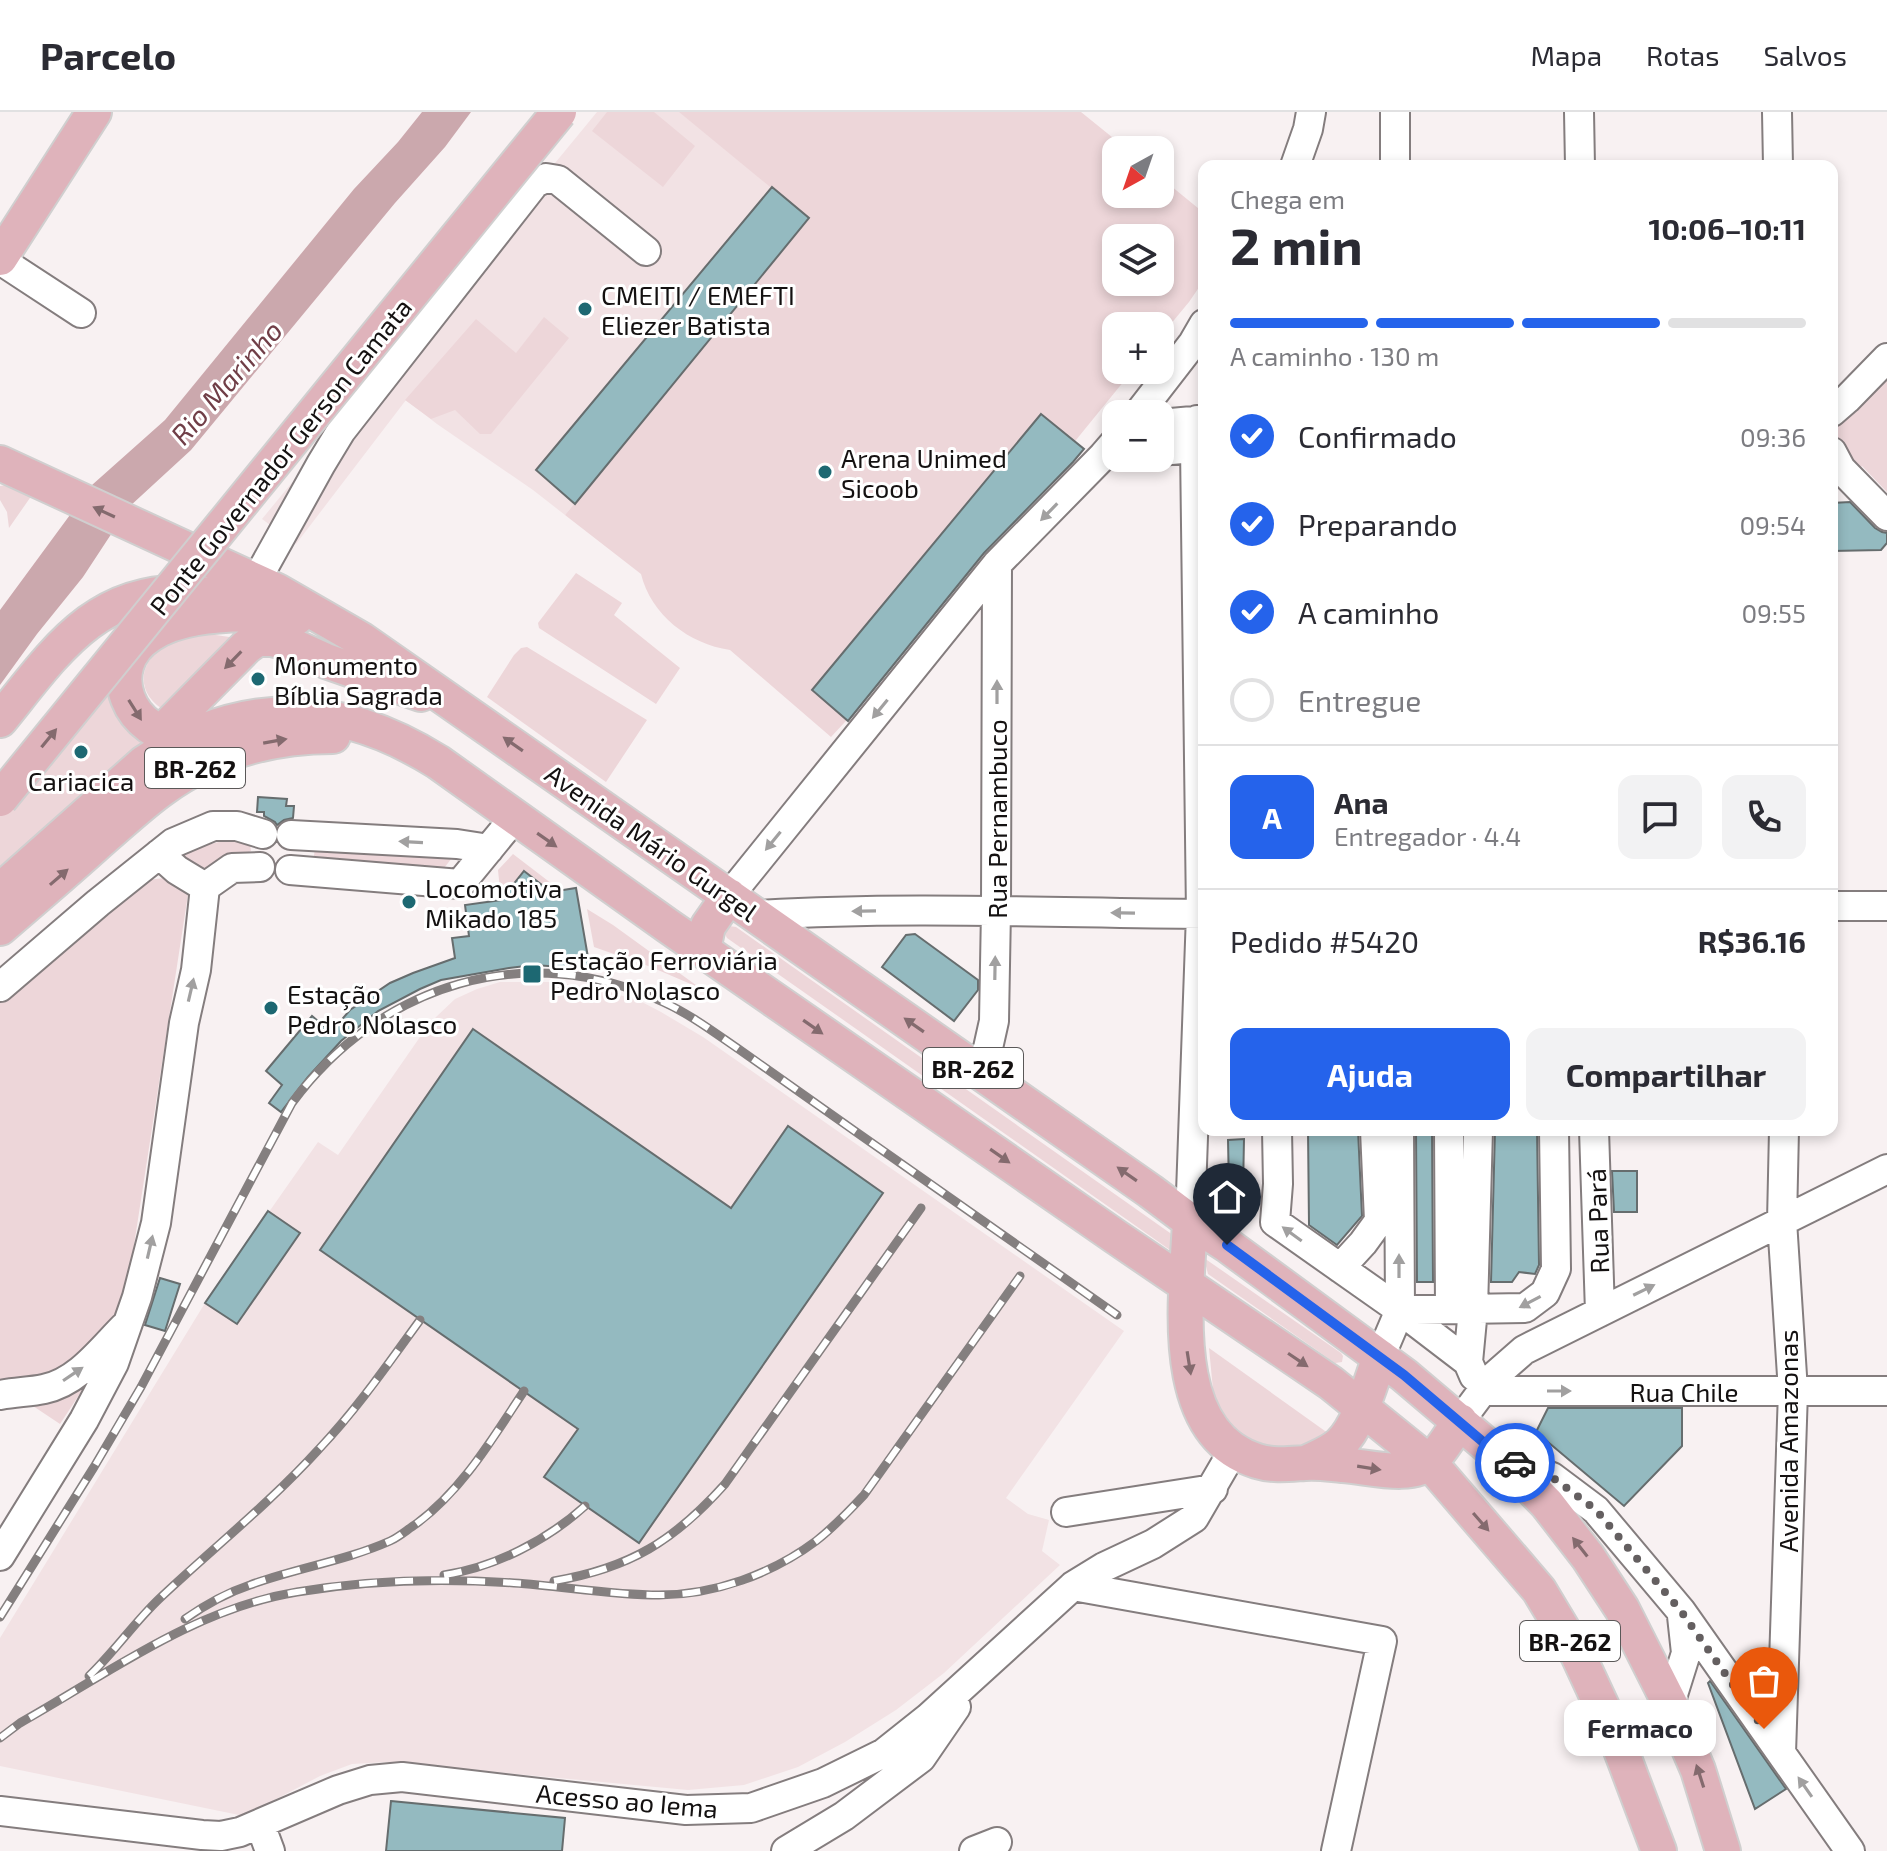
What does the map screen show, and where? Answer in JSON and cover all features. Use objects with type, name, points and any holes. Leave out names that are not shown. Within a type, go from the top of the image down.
[{"type":"main road","points":[[0,259],[94,112]]},
{"type":"main road","name":"Ponte Governador Gerson Camata","points":[[0,762],[533,112]]},
{"type":"main road","name":"Ponte Governador Gerson Camata","points":[[0,799],[559,112]]},
{"type":"main road","points":[[0,463],[256,581],[362,640]]},
{"type":"main road","name":"BR-262","points":[[0,720],[74,632],[109,609],[148,595],[201,594],[317,622],[362,640]]},
{"type":"main road","points":[[180,737],[163,735],[142,722],[128,701],[126,669],[135,648],[151,634],[180,623],[226,614],[278,612]]},
{"type":"main road","points":[[180,737],[169,725],[257,639],[290,644],[326,661],[459,707]]},
{"type":"main road","name":"Avenida Mário Gurgel","points":[[362,640],[1227,1245],[1380,1357],[1502,1458],[1547,1504],[1588,1557],[1622,1609],[1670,1704],[1698,1770],[1723,1851]]},
{"type":"main road","points":[[326,661],[411,729],[450,771]]},
{"type":"main road","points":[[0,891],[134,772],[180,737],[236,720],[315,715],[341,719],[379,731],[415,748],[450,771]]},
{"type":"main road","name":"BR-262","points":[[0,928],[160,790],[203,763],[227,753],[278,739],[334,736],[403,748],[450,771],[1116,1237],[1331,1383],[1430,1463],[1539,1590],[1578,1655],[1616,1737],[1659,1851]]},
{"type":"main road","points":[[703,950],[708,926],[729,896]]},
{"type":"main road","points":[[1190,1221],[1186,1344],[1193,1386],[1202,1413],[1216,1434],[1233,1451],[1258,1462],[1359,1466],[1395,1472],[1430,1463],[1460,1421]]},
{"type":"main road","points":[[1306,1463],[1328,1453],[1341,1443],[1351,1429],[1380,1357]]},
{"type":"street","points":[[1297,160],[1311,112]]},
{"type":"street","points":[[1395,112],[1395,160]]},
{"type":"street","points":[[1579,112],[1580,160]]},
{"type":"street","points":[[1777,112],[1778,160]]},
{"type":"street","points":[[256,581],[347,422],[535,183],[546,178],[558,180],[646,251]]},
{"type":"street","points":[[0,259],[81,313]]},
{"type":"street","points":[[1149,400],[1198,334]]},
{"type":"street","points":[[1838,406],[1887,358]]},
{"type":"street","points":[[1174,428],[1198,434]]},
{"type":"street","points":[[1174,445],[1198,435]]},
{"type":"street","points":[[729,896],[997,564],[1102,461]]},
{"type":"street","points":[[1838,465],[1887,516]]},
{"type":"street","name":"Rua Pernambuco","points":[[978,1071],[988,1048],[994,1021],[997,564]]},
{"type":"street","points":[[290,870],[460,884],[515,817]]},
{"type":"street","points":[[0,987],[173,843],[213,826],[237,826],[263,834]]},
{"type":"street","points":[[291,835],[457,844],[489,849]]},
{"type":"street","points":[[159,854],[177,870],[205,887]]},
{"type":"street","points":[[0,1556],[84,1420],[114,1363],[144,1273],[156,1223],[184,1023],[196,970],[205,887],[232,868],[260,867]]},
{"type":"street","points":[[1838,906],[1887,906]]},
{"type":"street","points":[[757,915],[996,910],[1198,914]]},
{"type":"street","points":[[1190,1221],[1198,1044]]},
{"type":"street","points":[[1277,1136],[1275,1222],[1468,1362]]},
{"type":"street","points":[[1340,1268],[1379,1221],[1375,1136]]},
{"type":"street","points":[[1380,1357],[1400,1310],[1399,1136]]},
{"type":"street","points":[[1449,1136],[1468,1362],[1481,1391]]},
{"type":"street","points":[[1400,1310],[1525,1308],[1545,1293],[1556,1269],[1554,1136]]},
{"type":"street","name":"Rua Pará","points":[[1594,1136],[1600,1312]]},
{"type":"street","name":"Avenida Amazonas","points":[[1781,1753],[1793,1391],[1782,1221],[1784,1136]]},
{"type":"street","points":[[1462,1309],[1476,1223],[1478,1144]]},
{"type":"street","points":[[1460,1421],[1481,1391],[1524,1350],[1887,1169]]},
{"type":"street","points":[[1764,1196],[1782,1221]]},
{"type":"street","points":[[1600,1312],[1611,1273]]},
{"type":"street","points":[[0,1395],[47,1389],[69,1379],[129,1321]]},
{"type":"street","name":"Rua Chile","points":[[1481,1391],[1887,1391]]},
{"type":"street","name":"Acesso ao Iema","points":[[0,1811],[221,1836],[240,1832],[338,1790],[370,1780],[402,1777],[686,1810],[751,1808],[823,1783],[884,1753],[928,1718],[1073,1586],[1104,1567],[1153,1544],[1194,1518],[1233,1451]]},
{"type":"street","points":[[1502,1458],[1552,1477],[1596,1510],[1681,1611],[1850,1851]]},
{"type":"street","points":[[1066,1512],[1213,1489]]},
{"type":"street","points":[[1073,1586],[1382,1641],[1336,1851]]},
{"type":"street","points":[[1670,1704],[1686,1653],[1681,1611]]},
{"type":"street","points":[[786,1851],[844,1816],[921,1758],[982,1670]]},
{"type":"street","points":[[260,1824],[270,1851]]},
{"type":"shaded area","name":"CMEITI / EMEFTI Eliezer Batista","points":[[597,112],[680,112],[809,218],[565,515],[406,400],[296,544],[262,519]]},
{"type":"shaded area","points":[[607,112],[654,112],[695,146],[663,187],[592,131]]},
{"type":"shaded area","name":"Arena Unimed Sicoob","points":[[679,112],[1081,112],[1111,136],[1102,136],[1102,208],[1174,208],[1174,188],[1198,208],[1198,289],[1189,302],[1174,320],[1174,312],[1102,312],[1102,384],[1122,384],[1109,400],[1102,400],[1102,408],[831,737],[730,650],[700,641],[674,625],[653,602],[641,574],[565,515],[809,219]]},
{"type":"shaded area","points":[[544,317],[569,338],[491,434],[480,434],[455,410],[431,419],[405,400],[476,319],[516,353]]},
{"type":"shaded area","points":[[1887,379],[1887,492],[1862,466],[1857,471],[1838,447],[1838,422],[1849,408],[1855,413]]},
{"type":"shaded area","points":[[7,485],[32,495],[9,528],[7,512],[0,500],[0,486]]},
{"type":"shaded area","points":[[576,573],[622,603],[614,615],[680,668],[656,704],[539,628],[538,623]]},
{"type":"shaded area","points":[[216,635],[236,638],[167,712],[156,704],[144,686],[146,666],[152,657],[176,640]]},
{"type":"shaded area","points":[[527,647],[647,720],[606,782],[487,697],[521,648]]},
{"type":"shaded area","points":[[111,677],[147,741],[0,866],[0,813]]},
{"type":"shaded area","points":[[249,835],[251,851],[203,873],[176,852]]},
{"type":"shaded area","points":[[316,837],[455,854],[441,872],[314,856]]},
{"type":"shaded area","points":[[513,854],[560,890],[551,892],[524,871],[501,900],[498,870]]},
{"type":"shaded area","points":[[191,875],[126,1297],[98,1366],[60,1424],[0,1384],[0,999],[147,880]]},
{"type":"shaded area","points":[[587,909],[613,925],[700,988],[594,947]]},
{"type":"shaded area","points":[[729,926],[736,927],[1180,1240],[1180,1257],[727,938],[724,932]]},
{"type":"shaded area","points":[[500,982],[552,982],[599,989],[640,1001],[661,1012],[703,1037],[1124,1331],[1006,1498],[1028,1514],[1049,1520],[1042,1551],[1060,1565],[944,1673],[896,1710],[798,1767],[744,1785],[688,1790],[387,1762],[352,1764],[320,1776],[244,1816],[0,1766],[0,1638],[205,1303],[318,1142],[338,1155],[436,1017],[455,999]]},
{"type":"shaded area","points":[[1204,1258],[1341,1353],[1342,1362],[1335,1363],[1208,1274]]},
{"type":"shaded area","points":[[1209,1348],[1332,1436],[1327,1444],[1267,1449],[1236,1436],[1214,1400]]},
{"type":"water","name":"Rio Marinho","points":[[422,112],[471,112],[191,450],[129,507],[83,577],[0,685],[0,610],[92,485],[165,420],[354,189]]},
{"type":"building","points":[[772,187],[809,218],[575,504],[536,470]]},
{"type":"building","points":[[1041,414],[1084,449],[984,553],[848,721],[812,690]]},
{"type":"building","points":[[1850,502],[1875,528],[1887,533],[1887,543],[1881,550],[1838,551],[1838,503]]},
{"type":"building","points":[[258,797],[287,799],[286,806],[294,806],[293,818],[277,825],[264,816],[264,812],[257,812]]},
{"type":"building","points":[[524,871],[551,892],[576,888],[590,969],[534,965],[441,980],[378,1011],[341,1041],[281,1112],[269,1103],[282,1085],[266,1071],[312,1016],[331,1032],[350,1010],[390,983],[455,958],[452,938],[469,936],[465,905],[501,900]]},
{"type":"building","points":[[915,934],[978,980],[978,990],[954,1021],[882,967],[906,935]]},
{"type":"building","points":[[473,1029],[731,1208],[788,1126],[883,1193],[639,1543],[544,1477],[578,1429],[320,1250]]},
{"type":"building","points":[[1308,1136],[1358,1136],[1362,1216],[1337,1245],[1309,1225]]},
{"type":"building","points":[[1416,1136],[1432,1136],[1433,1282],[1417,1282]]},
{"type":"building","points":[[1495,1136],[1537,1136],[1539,1265],[1535,1274],[1519,1272],[1512,1282],[1491,1282]]},
{"type":"building","points":[[1244,1139],[1243,1190],[1229,1189],[1228,1140]]},
{"type":"building","points":[[1612,1171],[1637,1171],[1637,1212],[1614,1212]]},
{"type":"building","points":[[268,1211],[300,1233],[237,1324],[205,1303]]},
{"type":"building","points":[[160,1278],[180,1284],[165,1331],[145,1325]]},
{"type":"building","points":[[1548,1408],[1682,1408],[1682,1446],[1624,1506],[1536,1432]]},
{"type":"building","points":[[1710,1681],[1786,1789],[1755,1809],[1708,1683]]},
{"type":"building","points":[[391,1801],[565,1818],[562,1851],[386,1851]]},
{"type":"railway","points":[[0,1617],[141,1387],[292,1103],[328,1062],[368,1028],[412,1002],[459,984],[509,974],[560,974],[611,983],[673,1007],[740,1050],[1117,1315]]},
{"type":"railway","points":[[554,1581],[628,1560],[669,1536],[706,1504],[725,1484],[921,1208]]},
{"type":"railway","points":[[0,1738],[20,1723],[153,1645],[259,1600],[324,1588],[405,1581],[514,1583],[622,1594],[680,1594],[721,1587],[761,1573],[816,1541],[864,1495],[1020,1276]]},
{"type":"railway","points":[[89,1676],[159,1599],[261,1507],[333,1434],[420,1320]]},
{"type":"railway","points":[[185,1619],[241,1588],[356,1554],[400,1535],[433,1510],[462,1479],[524,1391]]},
{"type":"railway","points":[[444,1575],[482,1566],[519,1551],[585,1506]]},
{"type":"way so far","points":[[1515,1463],[1552,1477],[1596,1510],[1681,1611],[1764,1729]]},
{"type":"place","name":"CMEITI / EMEFTI Eliezer Batista","points":[[585,309]]},
{"type":"place","name":"Arena Unimed Sicoob","points":[[825,472]]},
{"type":"place","name":"Monumento Bíblia Sagrada","points":[[258,679]]},
{"type":"place","name":"Cariacica","points":[[81,752]]},
{"type":"place","name":"Locomotiva Mikado 185","points":[[409,902]]},
{"type":"place","name":"Estação Ferroviária Pedro Nolasco","points":[[532,974]]},
{"type":"place","name":"Estação Pedro Nolasco","points":[[271,1008]]},
{"type":"place","name":"Fermaco","points":[[1764,1729]]},
{"type":"route","points":[[1227,1245],[1404,1375],[1502,1458],[1515,1463]]}]
